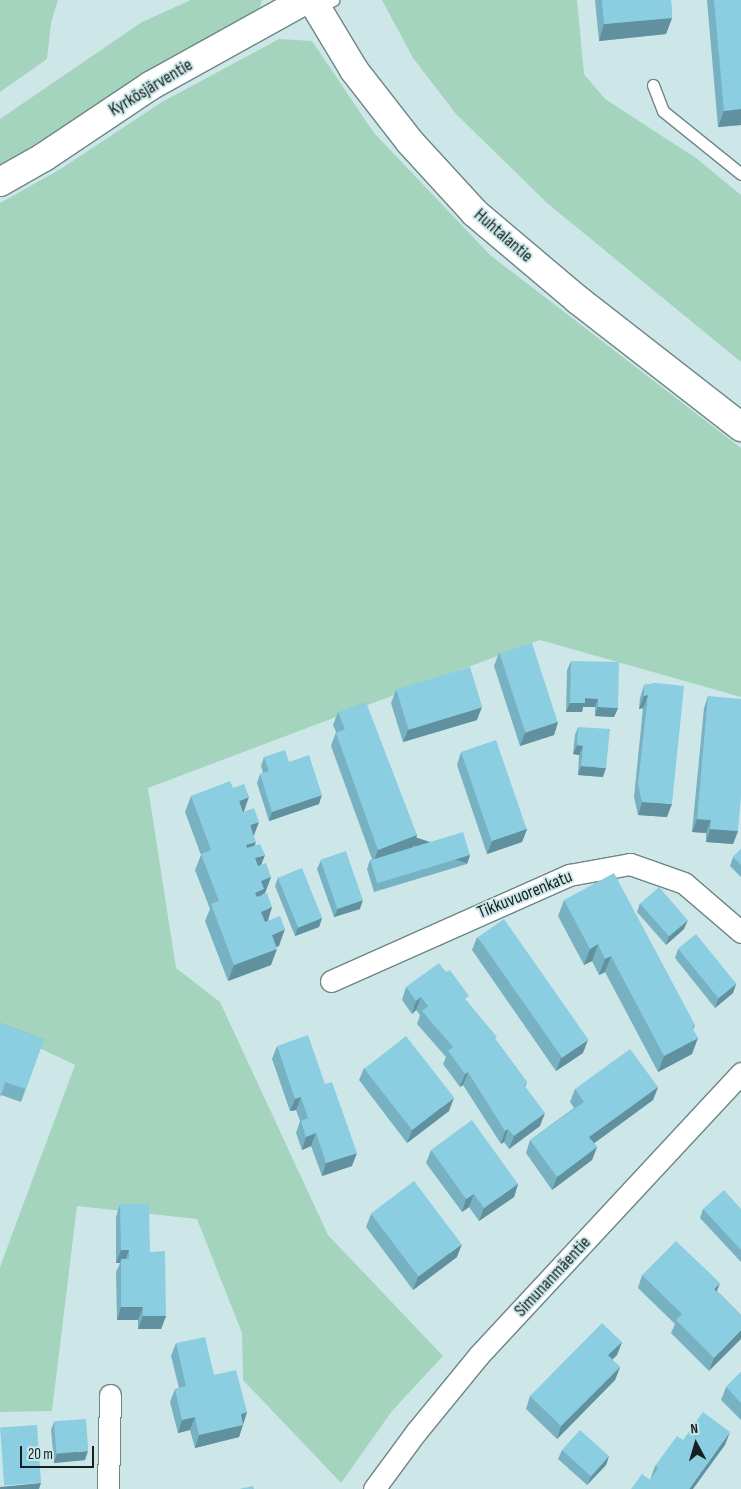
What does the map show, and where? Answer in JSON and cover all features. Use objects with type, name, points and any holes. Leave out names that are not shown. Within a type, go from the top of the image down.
[{"type":"main road","name":"Kyrkösjärventie","points":[[0,182],[44,157],[150,86],[317,2]]},
{"type":"main road","name":"Huhtalantie","points":[[317,2],[354,70],[410,142],[475,213],[578,300],[741,427]]},
{"type":"street","name":"Tikkuvuorenkatu","points":[[331,981],[569,875],[630,864],[684,883],[741,932]]},
{"type":"street","name":"Simunanmäentie","points":[[374,1489],[416,1432],[479,1355],[741,1073]]},
{"type":"street","points":[[108,1489],[110,1395]]},
{"type":"lane","points":[[653,85],[663,111],[741,174]]},
{"type":"green space","points":[[0,0],[58,0],[51,23],[47,59],[0,92]]},
{"type":"green space","points":[[191,0],[262,0],[259,10],[238,27],[148,71],[0,167],[0,119],[142,22]]},
{"type":"green space","points":[[382,0],[577,0],[584,74],[605,99],[696,158],[741,195],[741,362],[547,203],[456,114],[413,58]]},
{"type":"green space","points":[[279,39],[312,41],[374,133],[490,255],[741,448],[741,697],[540,640],[148,788],[176,968],[220,1002],[328,1235],[443,1356],[392,1411],[341,1483],[243,1380],[242,1333],[197,1219],[77,1206],[52,1411],[0,1412],[0,1267],[75,1065],[0,1029],[0,203],[59,170],[162,102]]},
{"type":"building","points":[[602,0],[671,0],[672,18],[604,24]]},
{"type":"building","points":[[714,0],[741,0],[741,109],[724,111]]},
{"type":"building","points":[[532,643],[558,722],[525,732],[500,654]]},
{"type":"building","points":[[571,661],[619,662],[618,708],[598,707],[598,699],[585,698],[585,703],[570,703]]},
{"type":"building","points":[[470,667],[482,707],[409,730],[396,690]]},
{"type":"building","points":[[657,683],[684,686],[672,804],[642,802],[638,784],[648,695],[644,696],[644,685]]},
{"type":"building","points":[[708,696],[741,699],[741,797],[738,831],[710,829],[711,820],[697,819]]},
{"type":"building","points":[[366,702],[417,835],[378,850],[336,733],[345,729],[338,712]]},
{"type":"building","points":[[578,727],[610,729],[606,768],[581,766],[583,746],[577,745]]},
{"type":"building","points":[[496,740],[527,829],[492,841],[461,752]]},
{"type":"building","points":[[285,750],[289,762],[309,755],[322,795],[272,812],[260,774],[269,771],[264,757]]},
{"type":"building","points":[[230,781],[233,788],[244,784],[249,797],[239,801],[243,812],[254,808],[259,822],[250,825],[256,842],[246,845],[247,848],[260,844],[265,855],[255,858],[258,866],[266,863],[271,877],[261,881],[264,889],[255,893],[257,897],[267,893],[272,907],[261,912],[265,922],[280,916],[285,929],[272,935],[277,949],[234,965],[211,904],[219,901],[201,854],[211,850],[191,796]]},
{"type":"building","points":[[463,832],[470,855],[377,883],[370,860]]},
{"type":"building","points":[[741,849],[741,865],[733,857]]},
{"type":"building","points":[[346,851],[363,900],[337,909],[320,860]]},
{"type":"building","points":[[302,868],[322,918],[298,928],[278,878]]},
{"type":"building","points":[[614,873],[695,1025],[692,1027],[698,1038],[664,1056],[611,956],[605,959],[598,944],[590,949],[564,900]]},
{"type":"building","points":[[659,887],[688,920],[669,937],[640,903]]},
{"type":"building","points":[[504,919],[588,1039],[562,1058],[478,937]]},
{"type":"building","points":[[696,934],[736,984],[718,998],[678,948]]},
{"type":"building","points":[[439,963],[446,972],[450,970],[469,996],[465,999],[497,1037],[495,1039],[527,1082],[524,1085],[545,1113],[514,1136],[508,1129],[505,1131],[468,1072],[465,1074],[448,1051],[453,1047],[422,1011],[428,1006],[421,997],[416,1001],[406,987]]},
{"type":"building","points":[[0,1023],[44,1039],[26,1089],[5,1082],[1,1095],[0,1094]]},
{"type":"building","points":[[308,1035],[325,1084],[332,1082],[357,1153],[326,1163],[316,1133],[306,1137],[301,1121],[308,1118],[301,1097],[295,1099],[277,1046]]},
{"type":"building","points":[[406,1036],[454,1097],[412,1130],[364,1069]]},
{"type":"building","points":[[630,1049],[658,1087],[589,1137],[597,1147],[557,1177],[530,1140],[584,1102],[575,1089]]},
{"type":"building","points":[[472,1120],[518,1184],[484,1208],[474,1194],[466,1199],[431,1150]]},
{"type":"building","points":[[414,1181],[462,1244],[418,1277],[371,1213]]},
{"type":"building","points":[[724,1190],[741,1209],[741,1250],[703,1209]]},
{"type":"building","points":[[120,1204],[149,1204],[150,1252],[165,1251],[166,1316],[143,1316],[143,1307],[121,1307],[121,1259],[129,1259],[129,1250],[121,1250]]},
{"type":"building","points":[[676,1241],[720,1283],[714,1289],[741,1315],[741,1330],[714,1358],[676,1320],[682,1314],[642,1275]]},
{"type":"building","points":[[602,1323],[622,1342],[608,1355],[620,1367],[561,1426],[530,1396]]},
{"type":"building","points":[[205,1337],[214,1375],[236,1370],[247,1412],[241,1414],[243,1425],[199,1435],[195,1417],[182,1420],[175,1389],[186,1386],[176,1343]]},
{"type":"building","points":[[741,1372],[741,1403],[726,1387]]},
{"type":"building","points":[[703,1412],[730,1432],[689,1489],[631,1489],[642,1474],[650,1480],[658,1468],[655,1466],[677,1436],[683,1440]]},
{"type":"building","points":[[86,1419],[88,1451],[56,1453],[54,1421]]},
{"type":"building","points":[[37,1425],[41,1483],[4,1485],[0,1428]]},
{"type":"building","points":[[580,1430],[609,1456],[591,1476],[562,1450]]},
{"type":"building","points":[[253,1486],[254,1489],[239,1489]]}]
